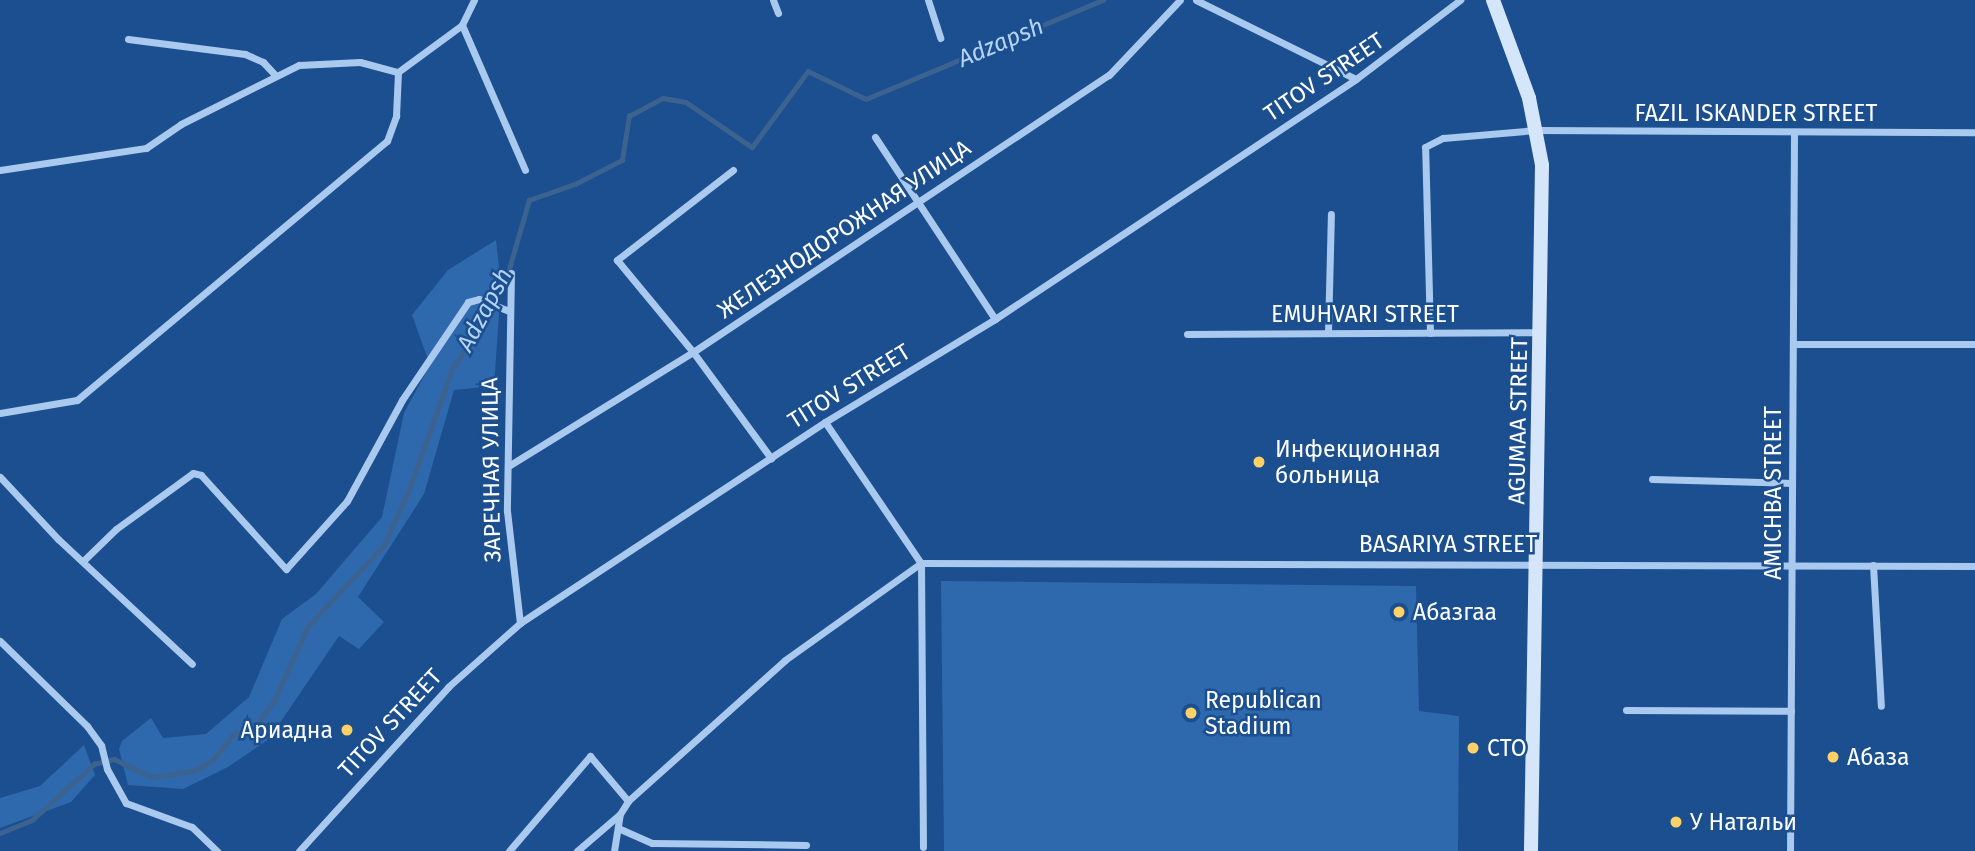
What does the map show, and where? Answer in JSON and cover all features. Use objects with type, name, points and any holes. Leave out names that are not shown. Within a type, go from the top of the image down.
[{"type":"street","points":[[398,72],[462,25],[474,0]]},
{"type":"street","points":[[773,0],[778,13]]},
{"type":"street","points":[[928,0],[940,38]]},
{"type":"street","name":"ЖЕЛЕЗНОДОРОЖНАЯ УЛИЦА","points":[[510,465],[693,352],[1109,75],[1180,0]]},
{"type":"street","points":[[1196,0],[1356,79]]},
{"type":"street","name":"TITOV STREET","points":[[299,851],[447,687],[520,623],[825,422],[995,319],[1356,79],[1460,0]]},
{"type":"street","name":"AGUMAA STREET","points":[[1493,0],[1537,130],[1542,165],[1543,332],[1531,851]]},
{"type":"street","points":[[462,25],[525,170]]},
{"type":"street","points":[[128,39],[245,54],[263,62],[275,75]]},
{"type":"street","points":[[0,170],[146,148],[275,75],[299,65],[326,61],[360,62],[398,72]]},
{"type":"street","points":[[0,413],[77,400],[387,141],[396,116],[398,72]]},
{"type":"street","name":"FAZIL ISKANDER STREET","points":[[1430,333],[1425,147],[1443,138],[1537,130],[1794,135],[1975,132]]},
{"type":"street","name":"AMICHBA STREET","points":[[1790,851],[1794,135]]},
{"type":"street","points":[[875,137],[995,319]]},
{"type":"street","points":[[733,170],[617,260],[693,352],[771,458]]},
{"type":"street","points":[[1328,333],[1331,214]]},
{"type":"street","name":"ЗАРЕЧНАЯ УЛИЦА","points":[[511,273],[504,309],[510,465],[509,555],[520,623]]},
{"type":"street","points":[[83,561],[116,528],[193,473],[201,475],[286,569],[347,501],[402,400],[468,302],[484,301],[504,309]]},
{"type":"street","name":"EMUHVARI STREET","points":[[1187,334],[1543,332]]},
{"type":"street","points":[[1793,344],[1975,344]]},
{"type":"street","points":[[825,422],[921,563],[923,847]]},
{"type":"street","points":[[0,477],[191,664]]},
{"type":"street","points":[[1652,479],[1792,483]]},
{"type":"street","points":[[577,851],[620,814],[628,801],[785,660],[921,563]]},
{"type":"street","name":"BASARIYA STREET","points":[[921,563],[1975,566]]},
{"type":"street","points":[[1873,565],[1881,706]]},
{"type":"street","points":[[0,641],[65,701],[101,745],[107,769],[126,803],[192,827],[217,851]]},
{"type":"street","points":[[1626,710],[1791,711]]},
{"type":"street","points":[[509,851],[590,756],[628,801]]},
{"type":"street","points":[[614,851],[620,814]]},
{"type":"street","points":[[618,828],[652,843],[806,845]]},
{"type":"shaded area","points":[[496,240],[501,286],[494,386],[454,390],[424,494],[358,597],[384,622],[359,649],[339,636],[269,739],[228,767],[183,789],[128,785],[119,749],[122,741],[151,718],[163,738],[206,734],[249,697],[282,619],[316,594],[382,517],[404,413],[430,365],[412,315],[448,270]]},
{"type":"shaded area","name":"Republican Stadium","points":[[941,581],[1416,586],[1419,711],[1459,716],[1458,851],[944,851]]},
{"type":"shaded area","points":[[84,745],[95,775],[71,802],[0,828],[0,798],[40,786]]},
{"type":"waterway","name":"Adzapsh","points":[[0,833],[32,820],[94,764],[114,759],[152,777],[194,771],[213,760],[233,735],[255,727],[275,699],[308,626],[384,545],[410,487],[452,369],[479,330],[507,276],[529,200],[575,184],[622,160],[629,116],[663,98],[686,102],[752,147],[808,71],[866,99],[1103,0]]},
{"type":"place","name":"Инфекционная больница","points":[[1259,462]]},
{"type":"place","name":"Абазгаа","points":[[1399,612]]},
{"type":"place","name":"Republican Stadium","points":[[1191,713]]},
{"type":"place","name":"Ариадна","points":[[347,730]]},
{"type":"place","name":"СТО","points":[[1473,748]]},
{"type":"place","name":"Абаза","points":[[1833,757]]},
{"type":"place","name":"У Натальи","points":[[1676,822]]}]
